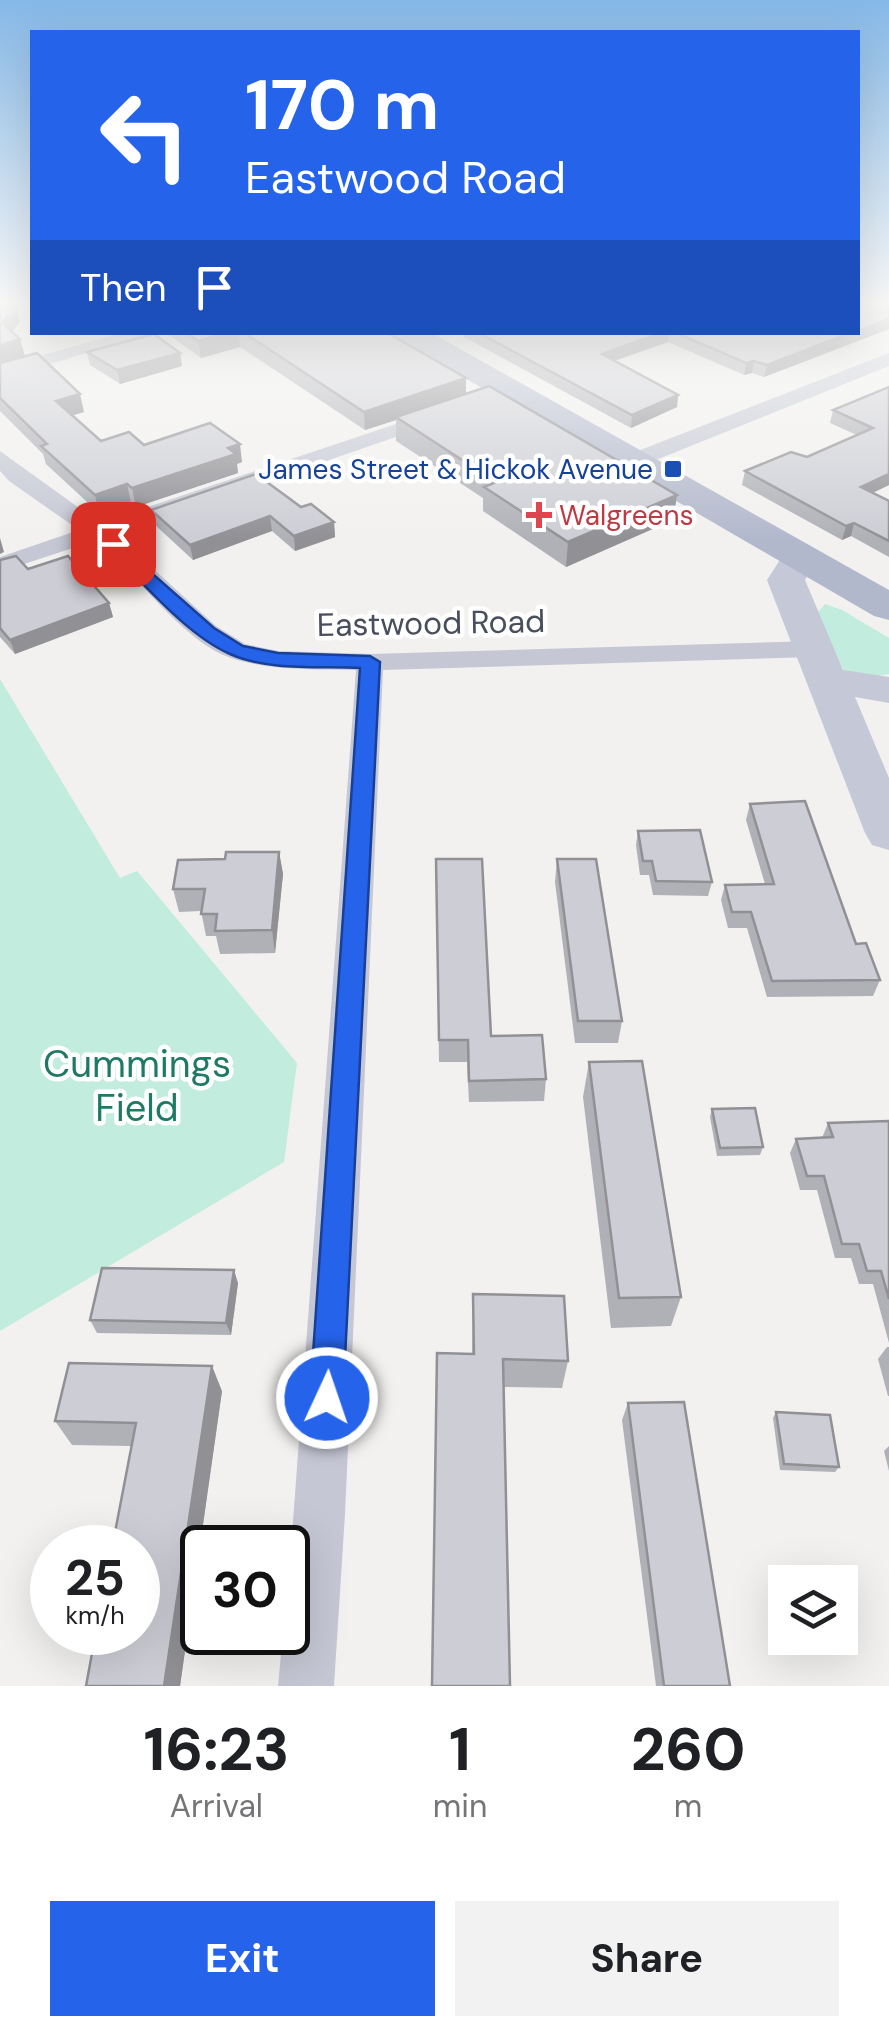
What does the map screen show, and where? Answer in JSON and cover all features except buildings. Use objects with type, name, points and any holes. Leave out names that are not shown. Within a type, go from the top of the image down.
[{"type":"main road","points":[[466,382],[485,400],[633,461],[793,569],[889,607]]},
{"type":"street","points":[[633,461],[832,382]]},
{"type":"street","points":[[0,565],[485,400]]},
{"type":"street","name":"Eastwood Road","points":[[0,458],[17,476],[118,547],[207,632],[237,651],[278,659],[370,662],[818,664]]},
{"type":"street","points":[[793,569],[818,664],[889,832]]},
{"type":"street","points":[[306,1686],[320,1514],[370,662]]},
{"type":"street","points":[[818,664],[889,690]]},
{"type":"street","points":[[859,760],[884,708],[889,706]]},
{"type":"green space","points":[[825,604],[889,638],[889,674],[868,678],[845,673],[817,613]]},
{"type":"green space","name":"Cummings Field","points":[[0,679],[120,878],[137,871],[297,1063],[284,1162],[0,1331]]},
{"type":"place","name":"James Street & Hickok Avenue","points":[[673,469]]},
{"type":"place","name":"Walgreens","points":[[539,515]]},
{"type":"route","points":[[113,544],[207,632],[237,651],[278,659],[370,662],[327,1398]]}]
